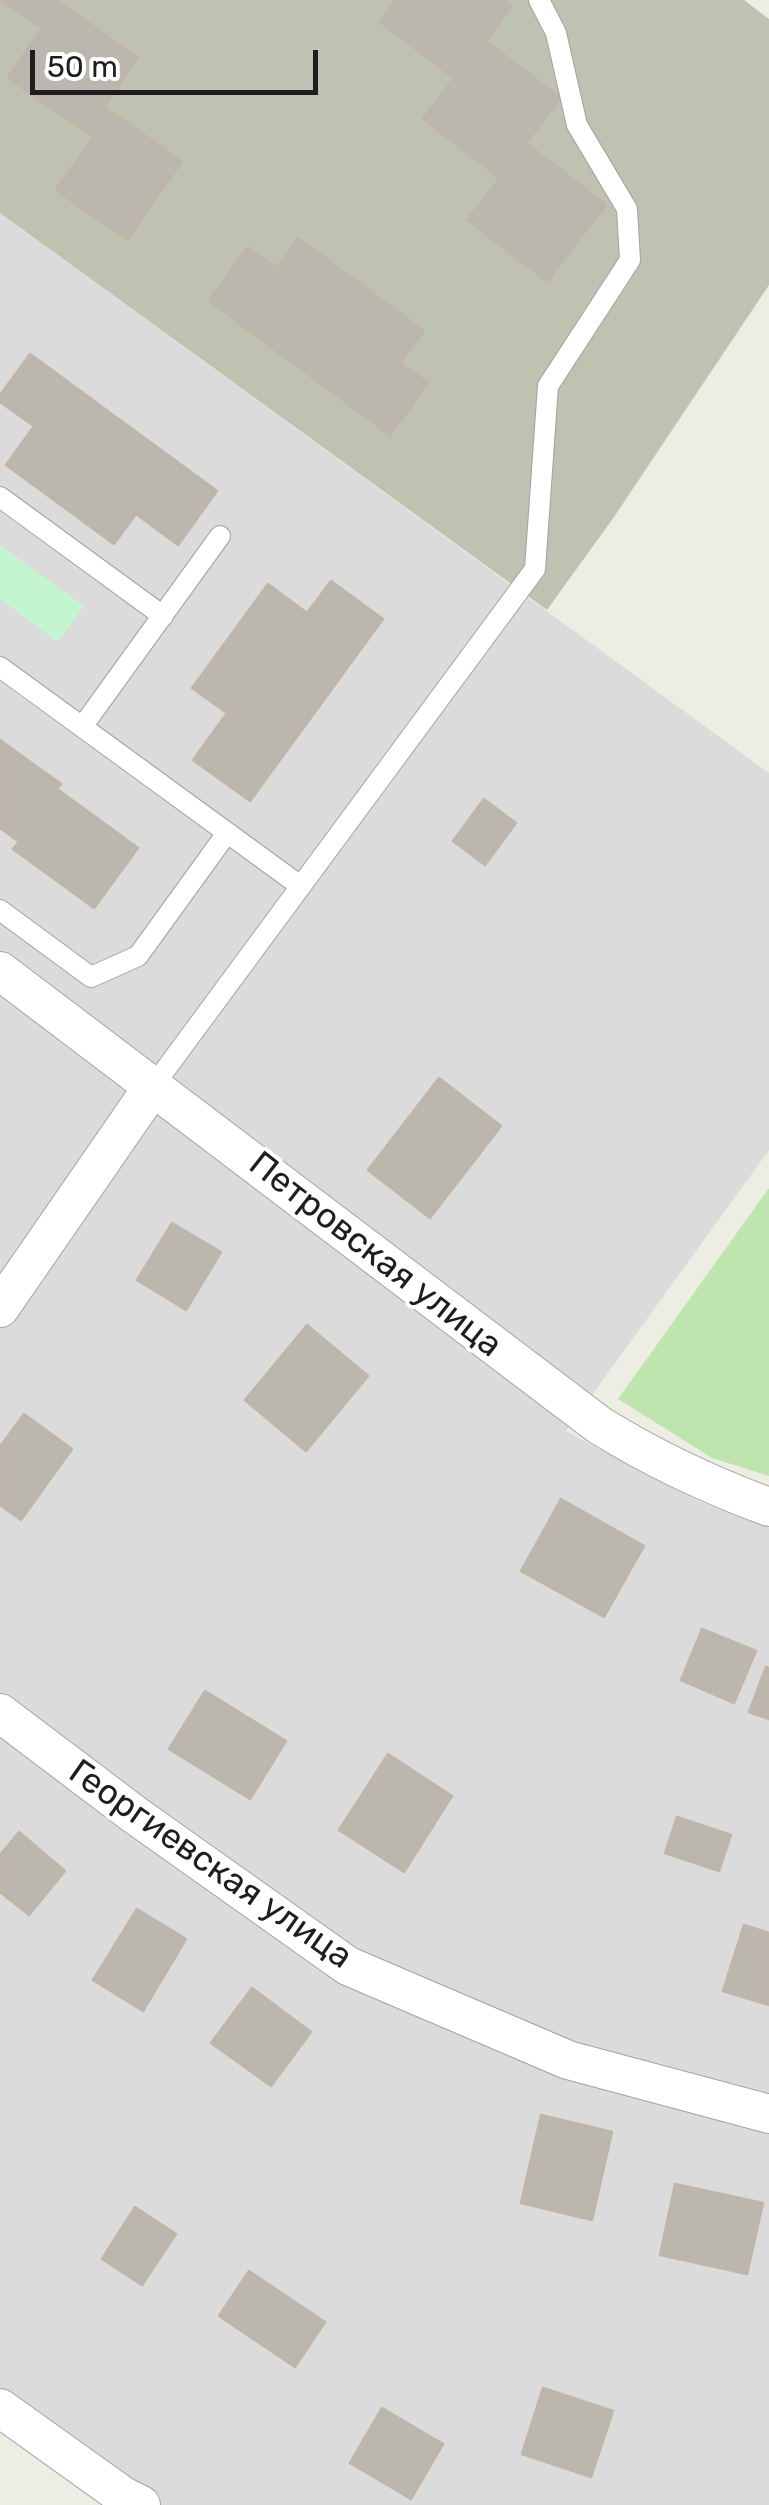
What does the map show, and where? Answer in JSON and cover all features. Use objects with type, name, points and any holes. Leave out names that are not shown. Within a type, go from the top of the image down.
[{"type":"street","name":"Петровская улица","points":[[0,971],[599,1426],[710,1485],[769,1506]]},
{"type":"street","points":[[0,1308],[154,1085]]},
{"type":"street","name":"Георгиевская улица","points":[[0,1714],[348,1966],[568,2060],[769,2114]]},
{"type":"street","points":[[0,2408],[122,2496],[141,2505]]},
{"type":"lane","points":[[154,1085],[534,568],[548,386],[630,260],[627,209],[577,125],[556,33],[539,0]]},
{"type":"lane","points":[[0,497],[163,616]]},
{"type":"lane","points":[[82,727],[220,536]]},
{"type":"lane","points":[[0,668],[299,885]]},
{"type":"lane","points":[[0,910],[91,977],[138,956],[228,833]]},
{"type":"shaded area","points":[[0,0],[744,0],[769,19],[769,285],[547,610],[0,213]]},
{"type":"shaded area","points":[[0,213],[769,773],[769,1150],[566,1431],[700,1502],[769,1528],[769,2505],[130,2505],[0,2425]]},
{"type":"green space","points":[[0,545],[84,606],[58,642],[0,599]]},
{"type":"green space","points":[[769,1188],[769,1476],[712,1458],[618,1399]]},
{"type":"building","points":[[2,0],[56,0],[138,58],[104,107],[182,161],[127,240],[56,190],[93,137],[8,78],[42,28]]},
{"type":"building","points":[[396,0],[504,0],[512,6],[486,41],[561,98],[526,143],[606,205],[547,281],[467,220],[500,178],[423,119],[454,78],[380,22]]},
{"type":"building","points":[[298,238],[424,331],[400,363],[428,383],[390,435],[209,301],[248,247],[276,268]]},
{"type":"building","points":[[30,354],[217,491],[178,545],[136,514],[114,544],[6,465],[34,426],[0,402],[0,395]]},
{"type":"building","points":[[331,581],[383,619],[250,801],[193,760],[227,713],[192,688],[268,584],[307,613]]},
{"type":"building","points":[[0,740],[61,784],[57,789],[138,848],[94,908],[13,849],[19,842],[0,828]]},
{"type":"building","points":[[484,799],[516,823],[485,865],[453,841]]},
{"type":"building","points":[[439,1078],[501,1126],[430,1218],[368,1170]]},
{"type":"building","points":[[172,1223],[221,1252],[186,1310],[137,1280]]},
{"type":"building","points":[[307,1325],[368,1376],[306,1451],[245,1400]]},
{"type":"building","points":[[24,1414],[72,1449],[21,1520],[0,1505],[0,1447]]},
{"type":"building","points":[[561,1499],[644,1546],[604,1617],[521,1571]]},
{"type":"building","points":[[702,1629],[756,1651],[734,1703],[681,1680]]},
{"type":"building","points":[[766,1667],[769,1668],[769,1719],[749,1712]]},
{"type":"building","points":[[205,1691],[286,1741],[250,1799],[169,1749]]},
{"type":"building","points":[[388,1754],[452,1796],[404,1872],[339,1830]]},
{"type":"building","points":[[677,1817],[731,1835],[719,1871],[665,1853]]},
{"type":"building","points":[[19,1832],[65,1871],[29,1915],[0,1892],[0,1855]]},
{"type":"building","points":[[137,1909],[186,1939],[143,2011],[93,1980]]},
{"type":"building","points":[[744,1925],[769,1933],[769,2005],[723,1991]]},
{"type":"building","points":[[252,1988],[311,2032],[271,2086],[211,2043]]},
{"type":"building","points":[[541,2115],[612,2132],[592,2220],[521,2203]]},
{"type":"building","points":[[675,2184],[763,2203],[747,2274],[660,2255]]},
{"type":"building","points":[[135,2207],[176,2234],[142,2285],[102,2259]]},
{"type":"building","points":[[249,2271],[325,2322],[295,2367],[219,2316]]},
{"type":"building","points":[[543,2388],[613,2411],[591,2477],[522,2454]]},
{"type":"building","points":[[382,2408],[443,2444],[411,2499],[350,2463]]}]
